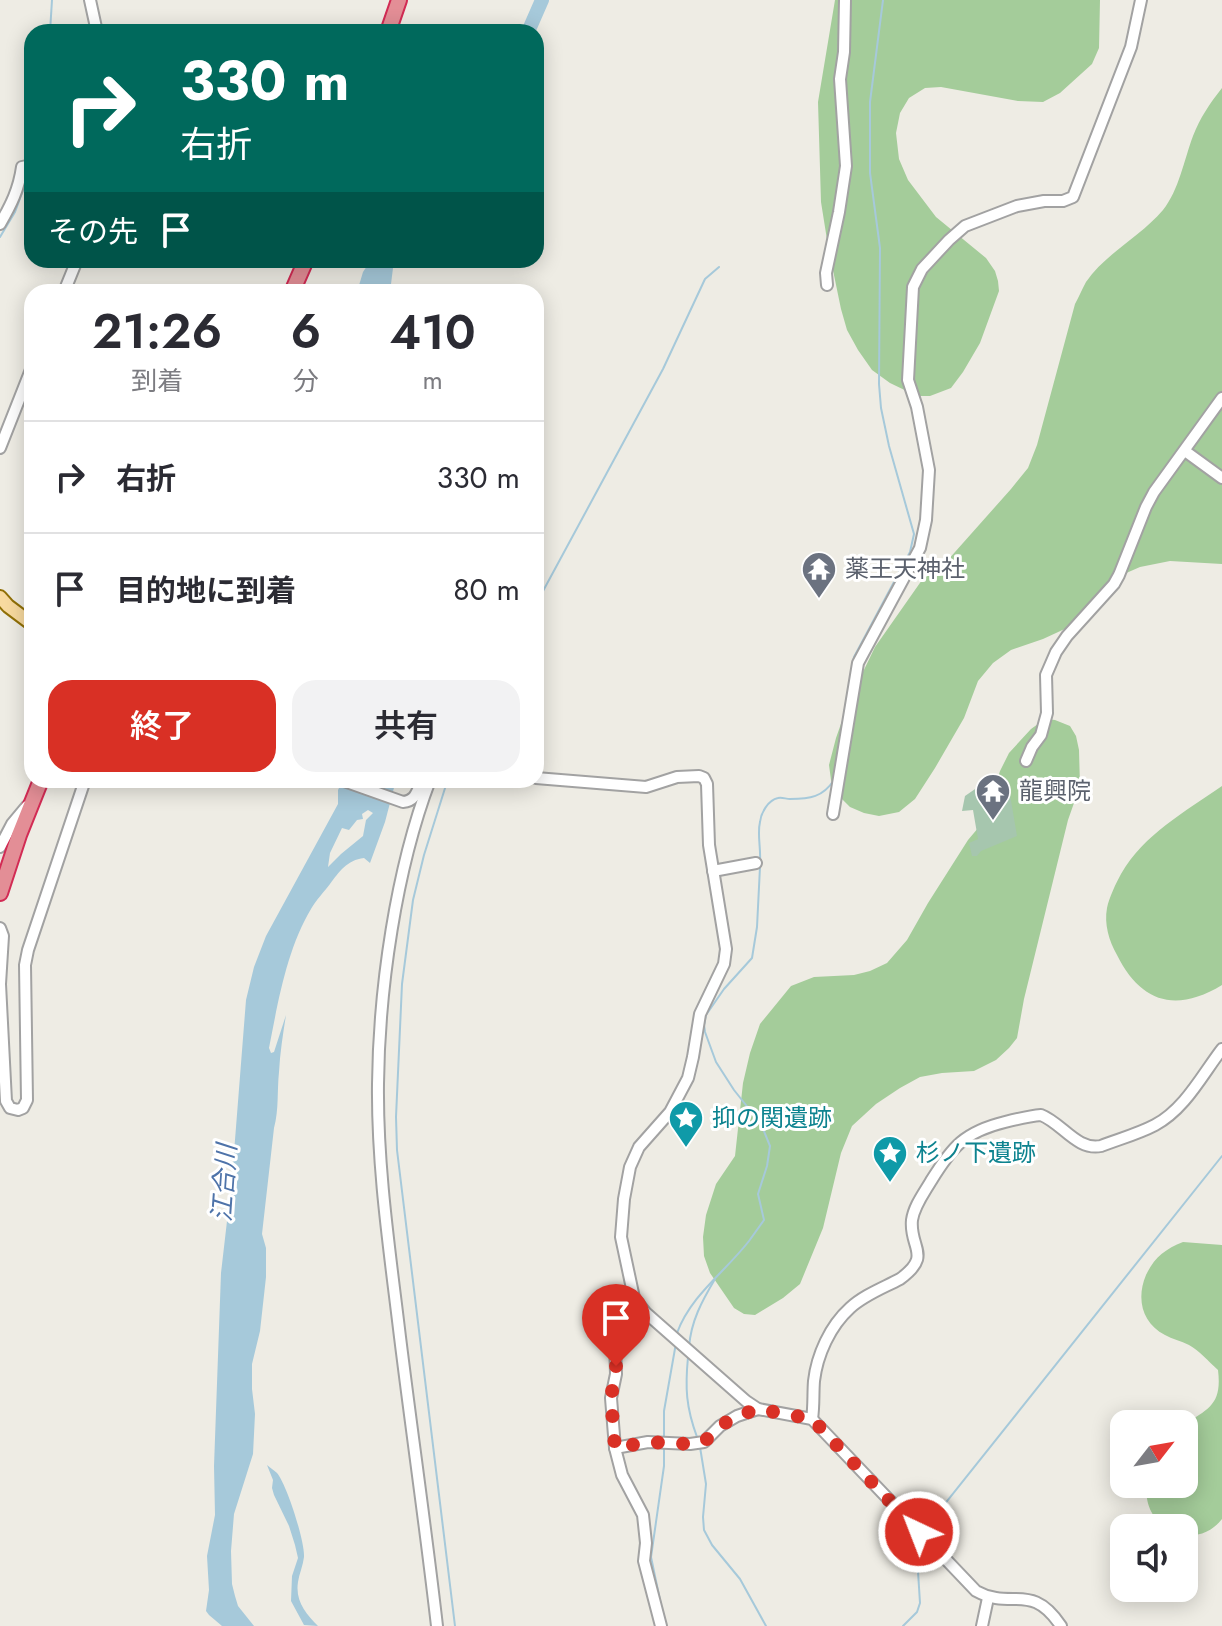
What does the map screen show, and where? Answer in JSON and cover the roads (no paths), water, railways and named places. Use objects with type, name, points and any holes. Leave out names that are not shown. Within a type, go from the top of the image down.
[{"type":"highway","points":[[391,24],[399,0]]},
{"type":"highway","points":[[0,893],[38,788]]},
{"type":"main road","points":[[0,597],[24,618]]},
{"type":"street","points":[[90,0],[95,24]]},
{"type":"street","points":[[827,285],[826,273],[846,166],[840,79],[845,0]]},
{"type":"street","points":[[833,814],[858,663],[920,548],[926,520],[929,470],[917,407],[908,380],[913,287],[922,269],[965,226],[1017,206],[1073,197],[1131,47],[1141,0]]},
{"type":"street","points":[[0,224],[13,202],[24,167]]},
{"type":"street","points":[[0,448],[24,387]]},
{"type":"street","points":[[1026,761],[1041,735],[1047,713],[1046,675],[1056,652],[1114,584],[1154,492],[1222,398]]},
{"type":"street","points":[[1185,451],[1222,478]]},
{"type":"street","points":[[544,779],[646,787],[677,777],[699,776],[704,778],[708,792],[709,845],[726,949],[724,964],[700,1014],[688,1078],[670,1112],[639,1147],[628,1177],[621,1237],[634,1298],[646,1313],[746,1401],[758,1409],[812,1419],[976,1591],[988,1598],[1036,1602],[1045,1607],[1061,1626]]},
{"type":"street","points":[[0,928],[3,936],[0,984],[6,1101],[10,1108],[18,1110],[27,1100],[25,965],[82,788]]},
{"type":"street","points":[[364,788],[403,802],[411,801],[418,788]]},
{"type":"street","points":[[427,788],[403,872],[388,961],[378,1084],[383,1186],[437,1626]]},
{"type":"street","points":[[0,847],[12,824],[33,800]]},
{"type":"street","points":[[713,871],[756,863]]},
{"type":"street","points":[[812,1419],[814,1380],[830,1333],[849,1308],[900,1279],[917,1260],[919,1255],[913,1215],[954,1148],[987,1126],[1041,1115],[1050,1118],[1086,1146],[1101,1146],[1164,1119],[1193,1089],[1222,1049]]},
{"type":"street","points":[[634,1298],[616,1329],[616,1374],[611,1398],[615,1448],[622,1475],[643,1515],[644,1561],[661,1626]]},
{"type":"street","points":[[615,1448],[648,1442],[699,1442],[737,1416],[758,1409]]},
{"type":"street","points":[[982,1626],[988,1598]]},
{"type":"water","points":[[366,268],[393,268],[391,284],[359,284]]},
{"type":"water","points":[[339,788],[394,788],[370,863],[364,858],[344,867],[315,902],[296,941],[276,1012],[269,1048],[271,1053],[274,1052],[286,1015],[262,1234],[266,1248],[266,1277],[260,1331],[252,1364],[255,1414],[253,1454],[234,1514],[231,1551],[232,1584],[238,1606],[254,1626],[222,1626],[206,1611],[209,1590],[207,1556],[215,1515],[221,1273],[246,1000],[266,936],[338,804]],"holes":[[[368,810],[373,813],[366,820],[363,836],[328,867],[330,853],[342,828],[349,830],[357,820],[363,819],[362,814]]]},
{"type":"water","points":[[267,1465],[281,1479],[295,1514],[304,1557],[298,1595],[306,1612],[318,1626],[304,1625],[291,1601],[292,1576],[298,1558],[289,1526],[274,1495],[273,1480]]},
{"type":"waterway","points":[[50,24],[52,0]]},
{"type":"waterway","name":"江合川","points":[[532,24],[542,0]]},
{"type":"waterway","points":[[844,714],[854,657],[910,552],[914,534],[889,446],[879,384],[880,248],[870,173],[870,102],[883,0]]},
{"type":"waterway","points":[[0,237],[15,212],[24,188]]},
{"type":"waterway","points":[[544,589],[663,369],[705,279],[719,267]]},
{"type":"waterway","points":[[835,774],[841,737]]},
{"type":"waterway","points":[[760,861],[759,827],[768,804],[778,798],[815,796],[834,780]]},
{"type":"waterway","points":[[445,788],[413,900],[402,984],[396,1117],[397,1150],[455,1626]]},
{"type":"waterway","points":[[677,1333],[700,1295],[740,1252],[764,1220],[758,1194],[770,1146],[761,1124],[716,1062],[704,1025],[706,1015],[724,989],[752,958],[760,867]]},
{"type":"waterway","points":[[924,1530],[1222,1156]]},
{"type":"waterway","points":[[689,1347],[695,1320],[715,1279]]},
{"type":"waterway","points":[[664,1439],[664,1411],[676,1343]]},
{"type":"waterway","points":[[688,1357],[687,1397],[697,1437]]},
{"type":"waterway","points":[[661,1605],[651,1557],[664,1446]]},
{"type":"waterway","points":[[700,1447],[706,1484],[704,1530],[712,1545],[740,1579],[766,1626]]},
{"type":"waterway","points":[[903,1626],[917,1612],[920,1603],[916,1540],[919,1534]]},
{"type":"place","name":"薬王天神社","points":[[819,600]]},
{"type":"place","name":"龍興院","points":[[993,822]]},
{"type":"place","name":"抑の関遺跡","points":[[686,1149]]},
{"type":"place","name":"杉ノ下遺跡","points":[[890,1184]]}]
